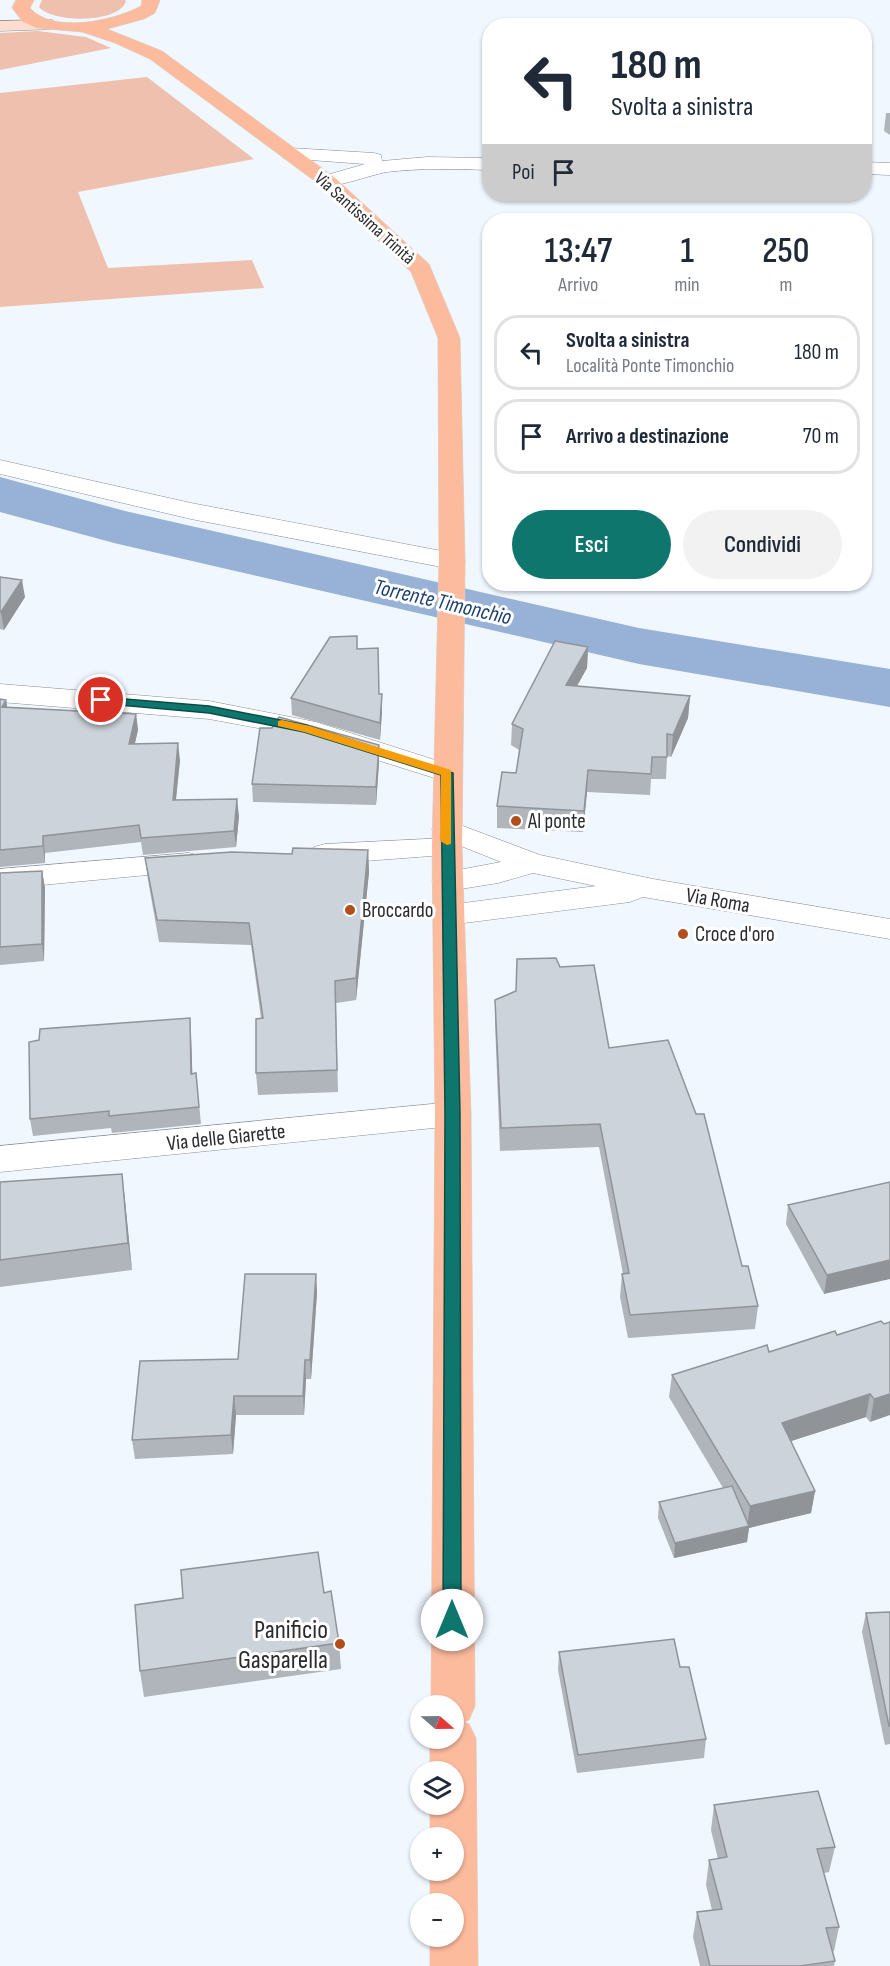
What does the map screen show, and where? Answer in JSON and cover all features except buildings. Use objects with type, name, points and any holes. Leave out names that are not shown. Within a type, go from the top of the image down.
[{"type":"main road","points":[[140,15],[149,9],[151,0]]},
{"type":"main road","points":[[0,15],[23,4]]},
{"type":"main road","name":"Via Santissima Trinità","points":[[23,4],[30,18],[52,25],[83,27],[115,24],[140,15],[142,35],[156,55]]},
{"type":"main road","points":[[0,26],[52,25]]},
{"type":"main road","name":"Via Santissima Trinità","points":[[83,27],[121,39],[156,55],[327,181],[421,269],[449,338],[451,563],[447,838],[453,1114],[453,1695]]},
{"type":"main road","points":[[453,1749],[454,1966]]},
{"type":"street","points":[[290,154],[411,162],[482,164]]},
{"type":"street","points":[[327,181],[360,169],[411,162]]},
{"type":"street","points":[[872,168],[890,169]]},
{"type":"street","points":[[0,467],[191,511],[451,563]]},
{"type":"street","points":[[0,693],[209,710],[306,728],[447,773]]},
{"type":"street","points":[[291,856],[447,838]]},
{"type":"street","name":"Via Roma","points":[[447,838],[532,863],[653,889],[890,929]]},
{"type":"street","points":[[0,879],[212,861]]},
{"type":"street","name":"Via Roma","points":[[448,898],[498,873],[532,863]]},
{"type":"street","name":"Via Roma","points":[[448,898],[653,889]]},
{"type":"street","name":"Via delle Giarette","points":[[0,1159],[453,1114]]},
{"type":"shaded area","points":[[42,0],[126,1],[121,9],[111,14],[85,19],[57,16],[46,12],[39,7]]},
{"type":"shaded area","points":[[38,31],[86,37],[111,48],[0,70],[0,33]]},
{"type":"shaded area","points":[[147,77],[254,159],[78,192],[108,268],[252,260],[264,288],[0,307],[0,93]]},
{"type":"waterway","name":"Torrente Timonchio","points":[[0,494],[114,526],[639,646],[890,688]]},
{"type":"slow traffic","points":[[282,724],[306,728],[447,773],[447,841]]},
{"type":"place","name":"Al ponte","points":[[516,821]]},
{"type":"place","name":"Broccardo","points":[[350,910]]},
{"type":"place","name":"Croce d'oro","points":[[683,934]]},
{"type":"place","name":"Panificio Gasparella","points":[[340,1644]]},
{"type":"route","points":[[101,700],[209,710],[306,728],[447,773],[453,1114],[452,1620]]}]
